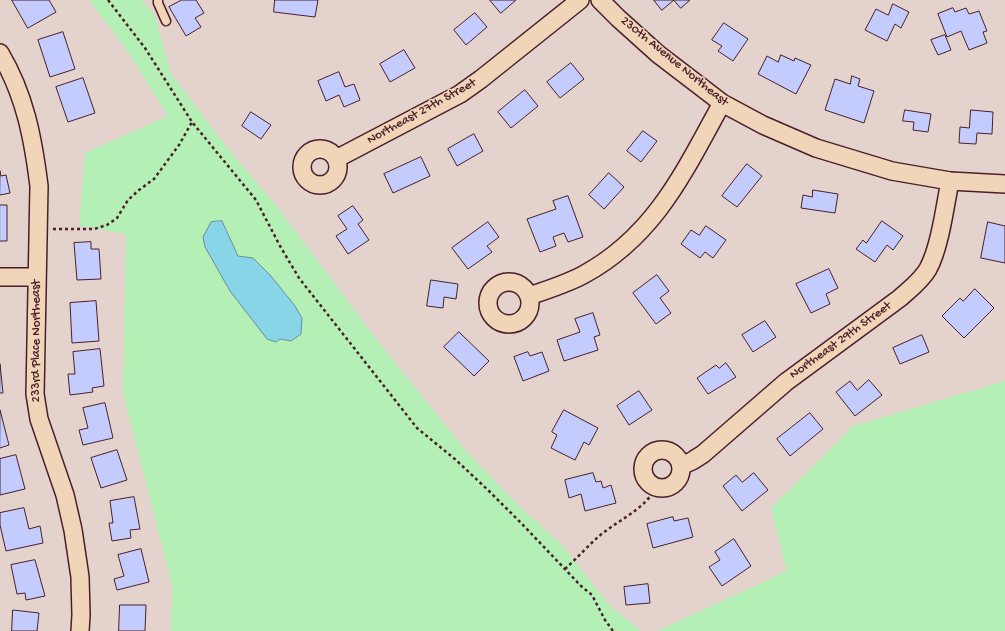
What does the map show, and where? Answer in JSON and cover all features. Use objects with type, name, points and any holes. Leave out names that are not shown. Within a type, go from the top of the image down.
[{"type":"street","name":"Northeast 27th Street","points":[[336,159],[460,94],[580,0]]},
{"type":"street","name":"230th Avenue Northeast","points":[[600,0],[658,54],[722,103],[763,125],[816,148],[892,171],[950,181],[1005,184]]},
{"type":"street","name":"233rd Place Northeast","points":[[0,53],[16,83],[28,120],[35,154],[39,186],[35,394],[38,419],[65,495],[74,530],[80,577],[82,615],[80,631]]},
{"type":"street","points":[[529,296],[581,276],[605,262],[630,242],[654,216],[678,182],[722,103]]},
{"type":"street","name":"Northeast 29th Street","points":[[681,466],[704,454],[786,382],[900,298],[917,283],[928,269],[936,249],[950,181]]},
{"type":"street","points":[[0,277],[37,277]]},
{"type":"street","points":[[658,450],[664,450],[675,455],[679,460],[681,472],[674,483],[668,487],[656,487],[650,484],[643,474],[644,462],[648,456],[658,450]]},
{"type":"lane","points":[[158,0],[166,21]]},
{"type":"path","points":[[108,0],[145,48],[192,122],[256,200],[299,278],[416,428],[456,460],[524,526],[581,586],[592,595],[605,620],[613,631]]},
{"type":"path","points":[[38,228],[94,229],[107,225],[117,218],[128,200],[154,179],[179,146],[192,122]]},
{"type":"path","points":[[565,569],[599,536],[630,515],[652,494],[656,487]]},
{"type":"green space","points":[[89,0],[142,0],[155,16],[171,74],[229,150],[275,204],[380,344],[468,453],[519,506],[562,545],[610,606],[641,631],[171,631],[172,585],[123,393],[126,234],[79,226],[85,153],[168,116],[128,52]]},
{"type":"green space","points":[[1005,381],[1005,631],[657,631],[787,571],[771,508],[853,426]]},
{"type":"water","points":[[222,221],[238,256],[253,258],[271,276],[295,306],[302,318],[301,334],[291,341],[280,339],[276,342],[267,339],[230,291],[205,247],[203,237],[211,222]]},
{"type":"building","points":[[12,0],[49,0],[56,12],[28,28]]},
{"type":"building","points":[[182,0],[196,0],[204,13],[195,18],[201,27],[186,36],[169,7]]},
{"type":"building","points":[[275,0],[318,0],[315,17],[274,12]]},
{"type":"building","points":[[490,0],[516,0],[501,13]]},
{"type":"building","points":[[654,0],[674,0],[662,10]]},
{"type":"building","points":[[674,0],[690,0],[681,8]]},
{"type":"building","points":[[893,4],[909,12],[901,28],[895,24],[887,41],[865,30],[876,9],[888,15]]},
{"type":"building","points":[[953,8],[955,12],[966,8],[969,14],[979,11],[987,31],[983,32],[987,43],[969,50],[961,31],[947,37],[938,14]]},
{"type":"building","points":[[475,13],[487,27],[466,45],[454,30]]},
{"type":"building","points":[[724,23],[748,39],[733,61],[718,51],[722,46],[712,40]]},
{"type":"building","points":[[63,32],[75,69],[50,77],[38,40]]},
{"type":"building","points":[[945,35],[951,50],[938,55],[931,40]]},
{"type":"building","points":[[404,50],[415,68],[390,82],[380,64]]},
{"type":"building","points":[[781,55],[794,61],[795,58],[811,65],[796,94],[758,74],[767,56],[778,62]]},
{"type":"building","points":[[571,63],[584,79],[560,98],[547,82]]},
{"type":"building","points":[[339,72],[345,87],[354,84],[360,100],[344,107],[339,95],[326,101],[318,81]]},
{"type":"building","points":[[852,76],[860,79],[858,86],[874,91],[864,123],[825,110],[835,79],[850,84]]},
{"type":"building","points":[[83,78],[95,113],[68,122],[56,87]]},
{"type":"building","points":[[525,90],[538,106],[511,128],[498,112]]},
{"type":"building","points":[[905,110],[931,114],[928,132],[913,130],[914,122],[903,121]]},
{"type":"building","points":[[971,110],[993,112],[992,134],[977,133],[976,144],[959,143],[960,127],[969,128]]},
{"type":"building","points":[[251,112],[271,125],[261,139],[242,126]]},
{"type":"building","points":[[643,131],[657,141],[641,162],[627,151]]},
{"type":"building","points":[[474,134],[483,151],[457,166],[448,149]]},
{"type":"building","points":[[421,157],[430,176],[393,193],[384,174]]},
{"type":"building","points":[[747,164],[762,176],[737,207],[722,196]]},
{"type":"building","points":[[0,171],[1,176],[6,175],[10,193],[0,195]]},
{"type":"building","points":[[609,173],[624,187],[604,209],[589,195]]},
{"type":"building","points":[[813,190],[838,194],[835,213],[801,208],[803,195],[812,197]]},
{"type":"building","points":[[568,196],[583,237],[568,242],[564,233],[553,237],[556,246],[540,252],[527,219],[556,209],[553,201]]},
{"type":"building","points":[[0,205],[7,205],[7,241],[0,241]]},
{"type":"building","points":[[353,206],[363,220],[358,224],[369,240],[348,254],[336,236],[347,229],[338,216]]},
{"type":"building","points":[[882,221],[903,236],[893,250],[887,245],[875,262],[856,249],[863,240],[866,243]]},
{"type":"building","points":[[488,222],[499,237],[487,246],[492,252],[468,269],[452,248]]},
{"type":"building","points":[[988,222],[1005,226],[1005,263],[981,258]]},
{"type":"building","points":[[706,226],[726,240],[713,258],[705,252],[700,258],[681,244],[691,230],[699,235]]},
{"type":"building","points":[[91,242],[91,249],[99,249],[101,279],[77,280],[74,243]]},
{"type":"building","points":[[829,269],[838,288],[826,294],[830,304],[811,313],[796,284]]},
{"type":"building","points":[[657,275],[669,291],[660,298],[671,313],[656,324],[633,293]]},
{"type":"building","points":[[431,280],[458,284],[456,299],[444,297],[443,308],[427,306]]},
{"type":"building","points":[[975,289],[994,308],[964,338],[942,316],[960,298],[963,301]]},
{"type":"building","points":[[96,301],[99,341],[72,343],[70,303]]},
{"type":"building","points":[[593,313],[600,335],[594,337],[598,350],[564,361],[557,340],[580,332],[575,319]]},
{"type":"building","points":[[765,321],[776,337],[753,352],[742,335]]},
{"type":"building","points":[[459,332],[489,361],[474,376],[444,347]]},
{"type":"building","points":[[922,335],[929,352],[900,364],[893,348]]},
{"type":"building","points":[[100,349],[104,386],[92,388],[93,392],[70,395],[68,374],[75,374],[73,352]]},
{"type":"building","points":[[528,352],[530,356],[542,352],[549,371],[523,381],[514,357]]},
{"type":"building","points":[[726,363],[736,377],[708,394],[697,378],[716,365],[719,368]]},
{"type":"building","points":[[0,364],[3,393],[0,393]]},
{"type":"building","points":[[869,380],[882,395],[855,416],[836,392],[850,381],[857,390]]},
{"type":"building","points":[[639,391],[652,410],[629,425],[617,406]]},
{"type":"building","points":[[105,403],[113,438],[83,445],[79,430],[88,428],[83,408]]},
{"type":"building","points":[[0,410],[9,445],[0,448]]},
{"type":"building","points":[[564,410],[598,428],[589,445],[584,442],[575,460],[551,448],[557,435],[552,432]]},
{"type":"building","points":[[810,413],[823,429],[790,456],[777,439]]},
{"type":"building","points":[[117,450],[127,480],[101,488],[91,458]]},
{"type":"building","points":[[16,455],[25,489],[0,495],[0,459]]},
{"type":"building","points":[[593,473],[596,482],[601,481],[603,488],[611,485],[616,503],[585,511],[581,494],[569,498],[565,480]]},
{"type":"building","points":[[754,473],[768,490],[742,511],[723,486],[736,475],[742,482]]},
{"type":"building","points":[[134,497],[140,529],[130,530],[131,538],[112,541],[109,523],[113,523],[110,501]]},
{"type":"building","points":[[24,508],[29,529],[40,526],[43,543],[6,551],[0,525],[0,513]]},
{"type":"building","points":[[673,517],[674,521],[688,518],[693,537],[653,548],[647,524]]},
{"type":"building","points":[[734,539],[751,566],[722,586],[709,567],[720,560],[715,552]]},
{"type":"building","points":[[141,549],[149,582],[117,590],[114,579],[124,576],[118,555]]},
{"type":"building","points":[[35,560],[45,596],[26,600],[25,593],[17,594],[11,565]]},
{"type":"building","points":[[648,584],[650,603],[626,605],[624,587]]},
{"type":"building","points":[[120,605],[146,605],[145,631],[119,631]]},
{"type":"building","points":[[13,610],[39,613],[37,631],[12,631]]}]
